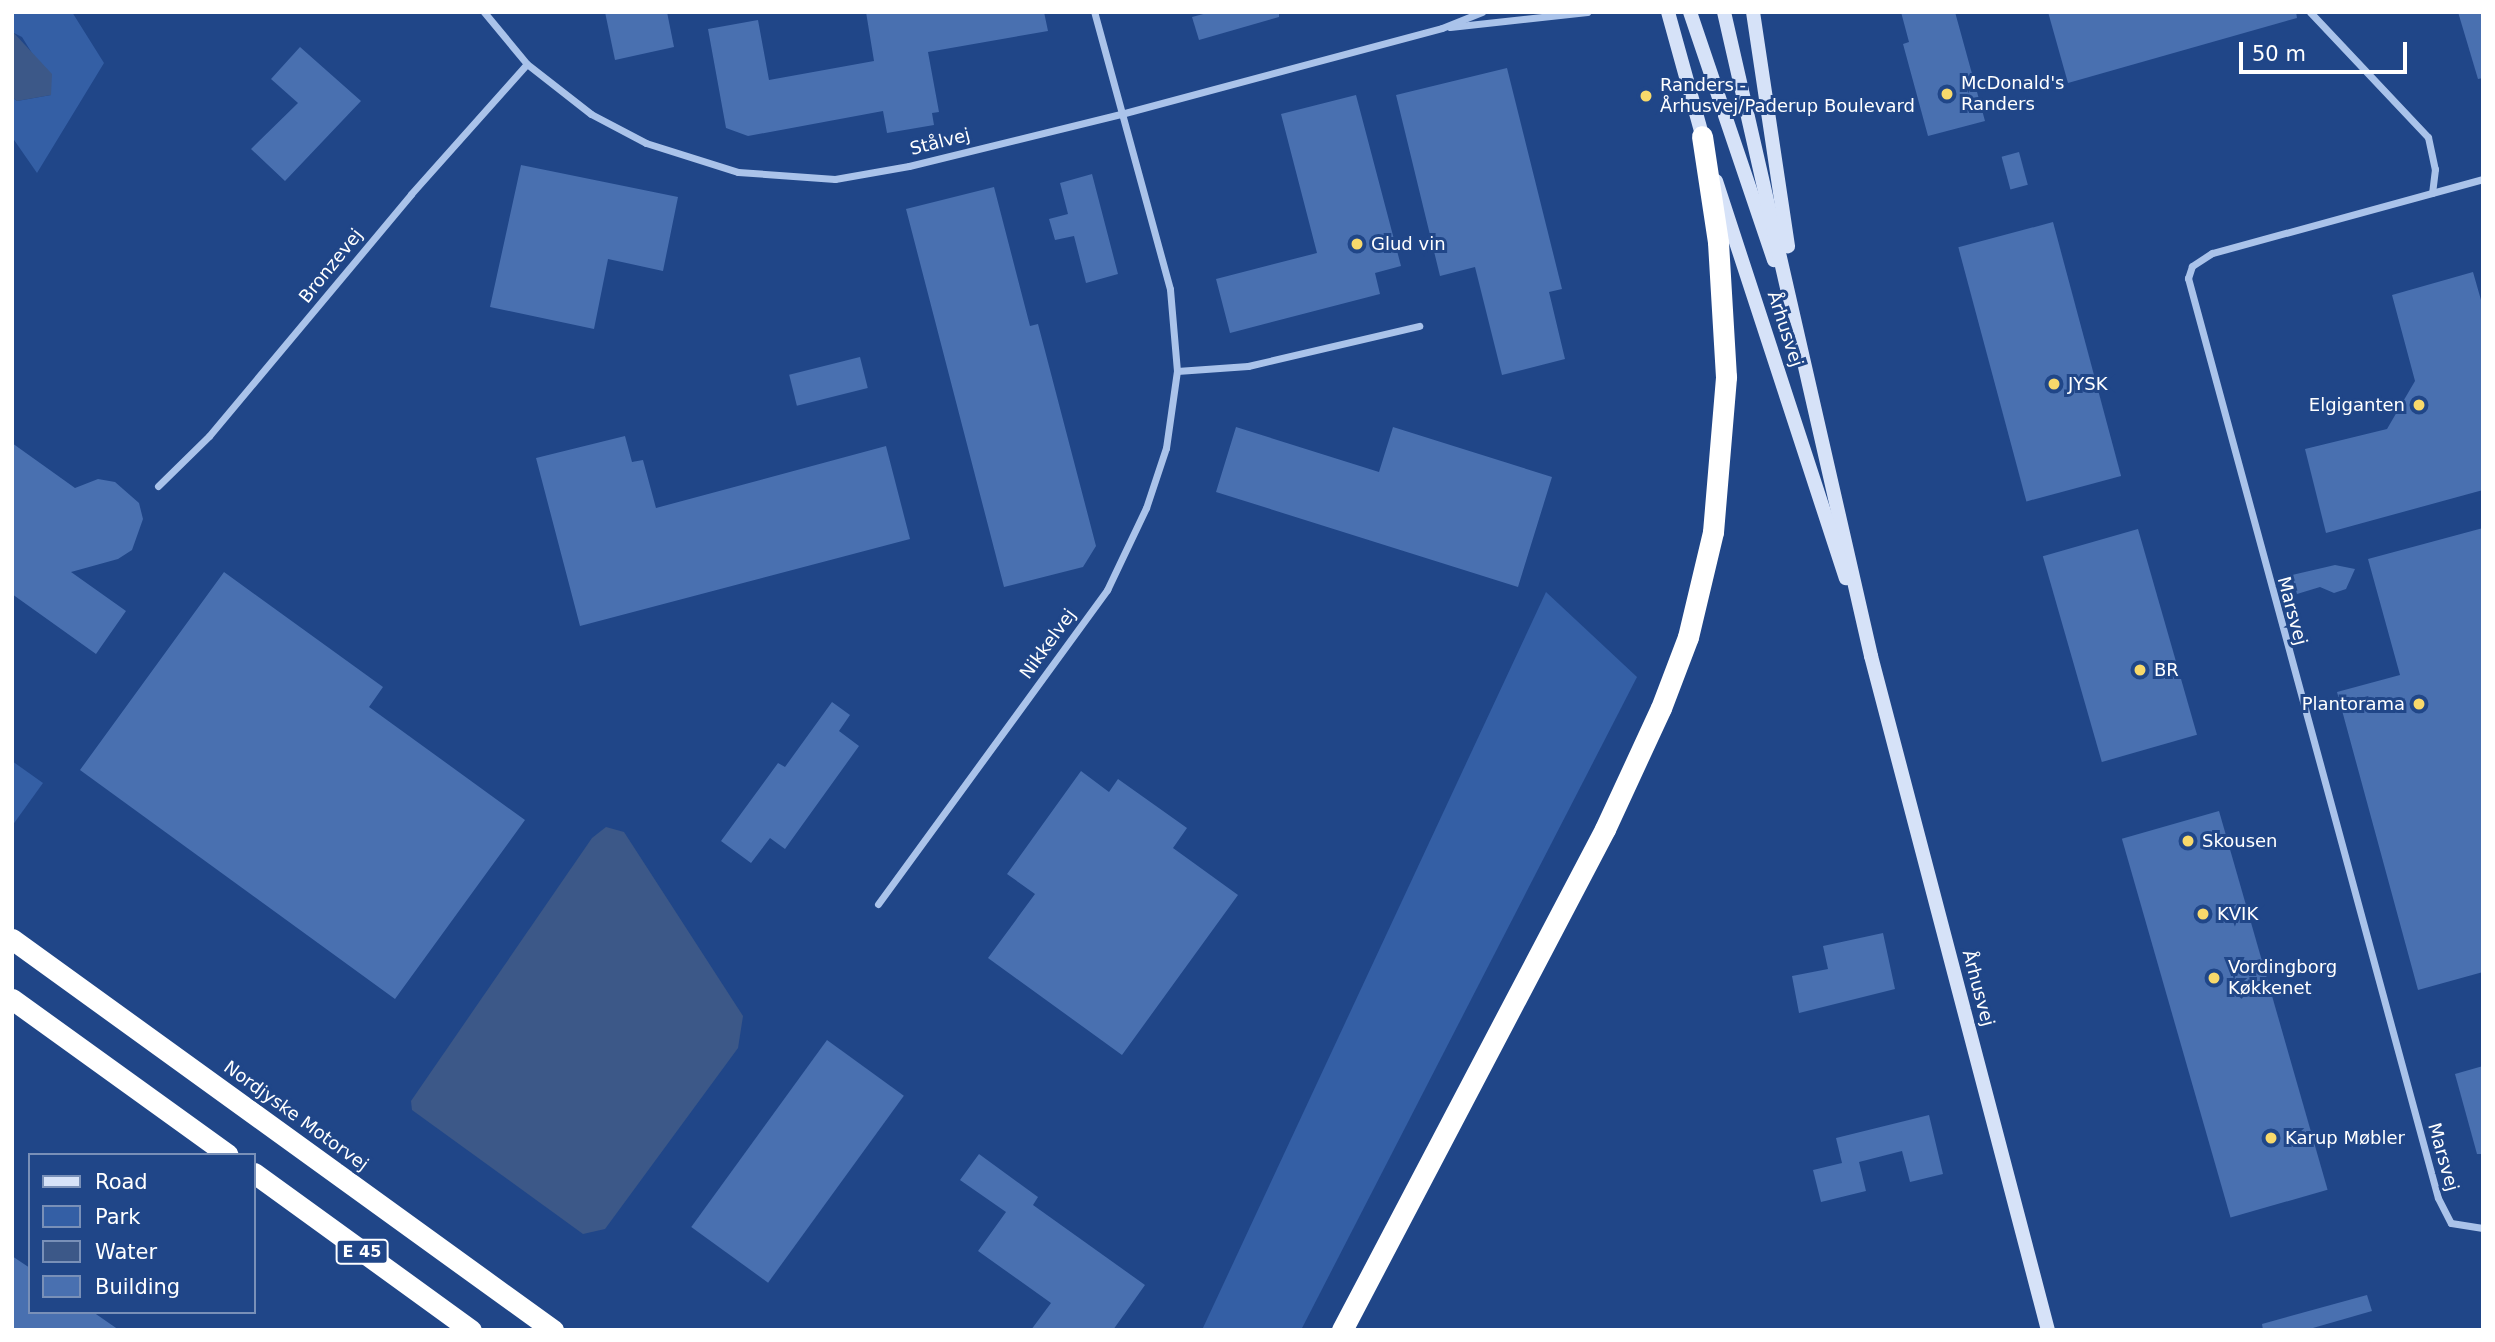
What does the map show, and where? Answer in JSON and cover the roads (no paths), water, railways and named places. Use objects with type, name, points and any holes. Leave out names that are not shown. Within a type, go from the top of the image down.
[{"type":"highway","points":[[1342,1330],[1605,829],[1661,708],[1688,637],[1713,532],[1726,377],[1718,242],[1702,136]]},
{"type":"highway","name":"Nordjyske Motorvej","points":[[12,939],[554,1330]]},
{"type":"highway","points":[[12,999],[225,1153]]},
{"type":"highway","name":"E 45","points":[[256,1174],[471,1330]]},
{"type":"main road","name":"Århusvej","points":[[1668,12],[1702,136],[1871,656]]},
{"type":"main road","points":[[1690,12],[1800,334]]},
{"type":"main road","name":"Århusvej","points":[[1724,12],[1800,334],[1871,656],[2048,1330]]},
{"type":"main road","points":[[1752,12],[1800,334]]},
{"type":"street","name":"Stålvej","points":[[484,12],[527,64],[591,114],[646,143],[738,172],[835,179],[909,166],[1121,114],[1442,28],[1482,12]]},
{"type":"street","name":"Nikkelvej","points":[[878,904],[1107,590],[1146,508],[1166,448],[1177,371],[1170,289],[1094,12]]},
{"type":"street","name":"Stålvej","points":[[1442,28],[1587,12]]},
{"type":"street","points":[[2310,12],[2427,137],[2435,169],[2432,192]]},
{"type":"street","name":"Bronzevej","points":[[158,486],[209,436],[411,194],[527,64]]},
{"type":"street","name":"Marsvej","points":[[2483,179],[2212,253],[2192,266],[2188,278],[2438,1198],[2451,1223],[2483,1228]]},
{"type":"street","points":[[1177,371],[1248,366],[1419,326]]},
{"type":"water","points":[[13,32],[52,74],[51,95],[17,101],[12,97]]},
{"type":"water","points":[[606,827],[624,832],[743,1016],[738,1048],[605,1229],[583,1234],[412,1110],[411,1101],[592,838]]},
{"type":"place","name":"McDonald's Randers","points":[[1947,94]]},
{"type":"place","name":"Randers - Århusvej/Paderup Boulevard","points":[[1646,96]]},
{"type":"place","name":"Glud vin","points":[[1357,244]]},
{"type":"place","name":"JYSK","points":[[2054,384]]},
{"type":"place","name":"Elgiganten","points":[[2419,405]]},
{"type":"place","name":"BR","points":[[2140,670]]},
{"type":"place","name":"Plantorama","points":[[2419,704]]},
{"type":"place","name":"Skousen","points":[[2188,841]]},
{"type":"place","name":"KVIK","points":[[2203,914]]},
{"type":"place","name":"Vordingborg Køkkenet","points":[[2214,978]]},
{"type":"place","name":"Karup Møbler","points":[[2271,1138]]}]
